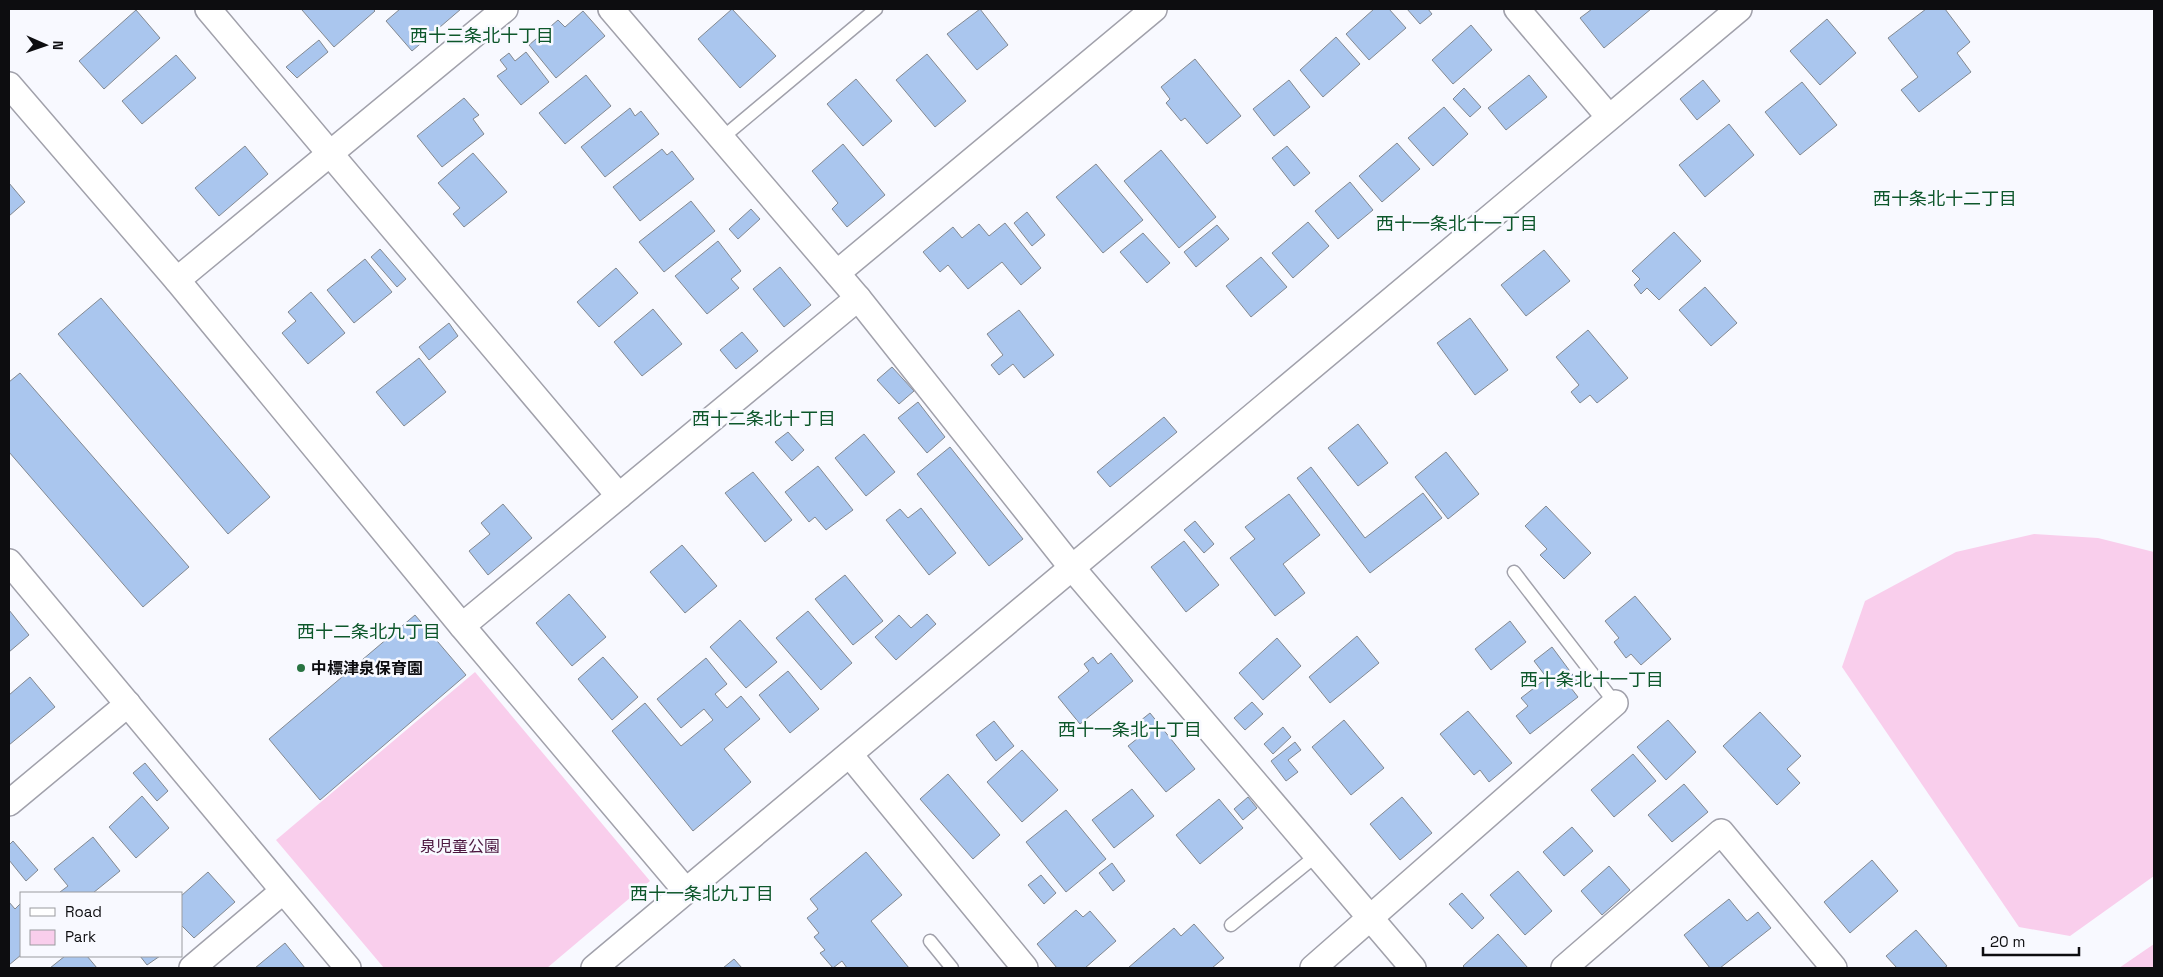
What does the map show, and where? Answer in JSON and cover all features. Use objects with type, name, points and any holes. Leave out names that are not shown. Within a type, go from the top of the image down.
[{"type":"street","points":[[208,9],[619,496]]},
{"type":"street","points":[[177,280],[505,9]]},
{"type":"street","points":[[611,9],[858,298],[1073,569],[1413,968]]},
{"type":"street","points":[[837,273],[1154,9]]},
{"type":"street","points":[[1517,9],[1609,117]]},
{"type":"street","points":[[594,968],[1073,569],[1739,9]]},
{"type":"street","points":[[9,85],[177,280],[462,626],[686,891]]},
{"type":"street","points":[[462,626],[858,298]]},
{"type":"street","points":[[9,562],[348,968]]},
{"type":"street","points":[[1313,968],[1615,702]]},
{"type":"street","points":[[9,803],[128,704]]},
{"type":"street","points":[[850,755],[1025,968]]},
{"type":"street","points":[[1564,968],[1720,832],[1834,968]]},
{"type":"street","points":[[192,968],[283,891]]},
{"type":"lane","points":[[722,138],[876,9]]},
{"type":"lane","points":[[1514,572],[1615,702]]},
{"type":"lane","points":[[1231,925],[1318,855]]},
{"type":"lane","points":[[930,941],[952,968]]},
{"type":"green space","points":[[2034,534],[2098,538],[2154,552],[2154,876],[2070,936],[2019,927],[1842,667],[1865,601],[1956,552]]},
{"type":"green space","name":"泉児童公園","points":[[475,672],[650,881],[547,968],[384,968],[276,840]]},
{"type":"green space","points":[[2154,944],[2154,968],[2119,968]]},
{"type":"building","points":[[373,9],[375,11],[334,47],[302,10]]},
{"type":"building","points":[[400,9],[461,9],[412,51],[386,21]]},
{"type":"building","points":[[732,9],[776,56],[740,88],[698,39]]},
{"type":"building","points":[[980,9],[1008,45],[977,70],[947,34]]},
{"type":"building","points":[[1374,9],[1389,9],[1406,28],[1369,60],[1346,34]]},
{"type":"building","points":[[1407,9],[1428,9],[1432,14],[1420,24]]},
{"type":"building","points":[[1592,9],[1651,9],[1604,48],[1580,18]]},
{"type":"building","points":[[1926,9],[1945,9],[1970,42],[1957,53],[1971,72],[1919,112],[1901,90],[1918,77],[1888,38]]},
{"type":"building","points":[[136,10],[160,38],[104,89],[79,61]]},
{"type":"building","points":[[583,11],[605,36],[556,78],[529,45],[558,20],[565,27]]},
{"type":"building","points":[[1827,19],[1856,53],[1820,85],[1790,51]]},
{"type":"building","points":[[1471,25],[1492,50],[1453,84],[1432,60]]},
{"type":"building","points":[[1336,37],[1360,64],[1323,97],[1300,70]]},
{"type":"building","points":[[319,40],[328,52],[297,78],[286,67]]},
{"type":"building","points":[[526,52],[549,82],[521,105],[497,76],[507,69],[500,60],[509,53],[515,61]]},
{"type":"building","points":[[927,54],[966,101],[935,127],[896,80]]},
{"type":"building","points":[[176,55],[196,78],[142,124],[122,101]]},
{"type":"building","points":[[1195,59],[1241,116],[1207,144],[1185,118],[1181,121],[1166,103],[1170,99],[1161,87]]},
{"type":"building","points":[[586,75],[611,106],[565,144],[539,113]]},
{"type":"building","points":[[1529,75],[1547,97],[1506,130],[1488,108]]},
{"type":"building","points":[[856,79],[892,121],[863,146],[827,104]]},
{"type":"building","points":[[1289,80],[1310,107],[1274,136],[1253,109]]},
{"type":"building","points":[[1703,80],[1720,101],[1697,120],[1680,99]]},
{"type":"building","points":[[1802,82],[1837,125],[1800,155],[1765,112]]},
{"type":"building","points":[[1464,88],[1481,107],[1470,117],[1453,99]]},
{"type":"building","points":[[464,98],[479,115],[473,119],[484,134],[442,167],[417,136]]},
{"type":"building","points":[[1444,107],[1468,134],[1433,166],[1408,138]]},
{"type":"building","points":[[630,108],[635,116],[641,111],[659,134],[605,177],[581,147]]},
{"type":"building","points":[[1729,124],[1754,155],[1705,197],[1679,165]]},
{"type":"building","points":[[1397,143],[1420,169],[1382,202],[1359,176]]},
{"type":"building","points":[[843,144],[885,195],[847,227],[832,209],[838,203],[812,171]]},
{"type":"building","points":[[245,146],[268,174],[219,216],[195,188]]},
{"type":"building","points":[[1287,146],[1310,173],[1294,186],[1272,158]]},
{"type":"building","points":[[662,149],[667,155],[672,151],[694,179],[640,221],[613,187]]},
{"type":"building","points":[[1161,150],[1216,217],[1179,248],[1124,181]]},
{"type":"building","points":[[473,153],[507,192],[464,227],[453,214],[460,208],[438,183]]},
{"type":"building","points":[[1096,164],[1143,220],[1103,253],[1056,197]]},
{"type":"building","points":[[1350,182],[1373,210],[1338,239],[1315,211]]},
{"type":"building","points":[[9,183],[25,202],[9,216]]},
{"type":"building","points":[[691,201],[715,231],[664,272],[639,242]]},
{"type":"building","points":[[751,209],[760,219],[738,239],[729,229]]},
{"type":"building","points":[[1027,212],[1045,235],[1032,246],[1014,223]]},
{"type":"building","points":[[1308,222],[1329,246],[1293,278],[1272,253]]},
{"type":"building","points":[[1005,223],[1041,268],[1021,285],[1002,262],[968,289],[948,265],[940,272],[923,252],[953,227],[962,238],[979,224],[989,236]]},
{"type":"building","points":[[1217,225],[1229,239],[1196,267],[1184,252]]},
{"type":"building","points":[[1674,232],[1701,261],[1659,300],[1647,288],[1641,294],[1634,285],[1640,279],[1632,271]]},
{"type":"building","points":[[1143,233],[1170,263],[1147,283],[1120,252]]},
{"type":"building","points":[[718,241],[741,271],[731,279],[739,288],[707,314],[675,276]]},
{"type":"building","points":[[380,249],[406,279],[397,287],[371,257]]},
{"type":"building","points":[[1544,250],[1570,281],[1526,316],[1501,285]]},
{"type":"building","points":[[1261,257],[1287,287],[1251,317],[1226,286]]},
{"type":"building","points":[[365,259],[392,292],[354,323],[327,290]]},
{"type":"building","points":[[780,267],[811,305],[784,327],[753,289]]},
{"type":"building","points":[[616,268],[638,293],[599,327],[577,302]]},
{"type":"building","points":[[1705,287],[1737,323],[1711,346],[1679,310]]},
{"type":"building","points":[[311,292],[345,333],[308,364],[282,333],[296,321],[288,312]]},
{"type":"building","points":[[101,298],[270,497],[228,534],[58,334]]},
{"type":"building","points":[[653,309],[682,344],[642,376],[614,342]]},
{"type":"building","points":[[1019,310],[1054,355],[1024,378],[1013,364],[999,375],[991,365],[1003,355],[987,334]]},
{"type":"building","points":[[1470,318],[1508,370],[1475,395],[1437,343]]},
{"type":"building","points":[[449,323],[458,336],[429,360],[419,347]]},
{"type":"building","points":[[1588,330],[1628,378],[1597,403],[1590,395],[1580,403],[1571,392],[1579,385],[1556,357]]},
{"type":"building","points":[[742,332],[758,351],[736,369],[720,350]]},
{"type":"building","points":[[419,358],[446,392],[404,426],[376,392]]},
{"type":"building","points":[[892,367],[914,391],[899,404],[877,380]]},
{"type":"building","points":[[20,373],[189,567],[143,607],[9,452],[9,382]]},
{"type":"building","points":[[918,402],[945,437],[927,453],[898,418]]},
{"type":"building","points":[[1164,417],[1177,432],[1110,487],[1097,472]]},
{"type":"building","points":[[1358,424],[1388,463],[1358,486],[1328,448]]},
{"type":"building","points":[[788,432],[804,450],[792,461],[775,442]]},
{"type":"building","points":[[864,434],[895,472],[866,496],[835,458]]},
{"type":"building","points":[[950,447],[1023,539],[989,566],[917,474]]},
{"type":"building","points":[[1446,452],[1479,494],[1448,519],[1415,477]]},
{"type":"building","points":[[818,466],[853,510],[826,530],[815,517],[809,522],[785,492]]},
{"type":"building","points":[[1311,467],[1365,538],[1423,493],[1442,518],[1370,573],[1297,478]]},
{"type":"building","points":[[753,472],[792,520],[765,542],[725,493]]},
{"type":"building","points":[[1289,494],[1320,535],[1283,564],[1305,593],[1275,616],[1230,558],[1255,539],[1245,527]]},
{"type":"building","points":[[503,504],[532,538],[488,575],[469,551],[490,534],[481,523]]},
{"type":"building","points":[[1546,506],[1591,553],[1564,579],[1540,555],[1547,549],[1525,526]]},
{"type":"building","points":[[921,508],[956,553],[929,575],[886,520],[900,509],[908,518]]},
{"type":"building","points":[[1195,521],[1214,544],[1204,553],[1184,530]]},
{"type":"building","points":[[1184,541],[1219,585],[1186,612],[1151,567]]},
{"type":"building","points":[[682,545],[717,586],[685,613],[650,572]]},
{"type":"building","points":[[845,575],[883,621],[853,645],[815,599]]},
{"type":"building","points":[[569,594],[606,637],[572,666],[536,623]]},
{"type":"building","points":[[1635,596],[1671,639],[1641,665],[1631,654],[1626,658],[1614,642],[1619,638],[1605,621]]},
{"type":"building","points":[[9,610],[29,635],[9,652]]},
{"type":"building","points":[[808,611],[852,663],[821,690],[776,638]]},
{"type":"building","points":[[927,614],[936,624],[896,660],[875,637],[899,615],[911,628]]},
{"type":"building","points":[[415,615],[466,675],[320,800],[269,739]]},
{"type":"building","points":[[740,620],[777,662],[746,688],[710,647]]},
{"type":"building","points":[[1510,621],[1526,642],[1491,670],[1475,649]]},
{"type":"building","points":[[1357,636],[1379,663],[1330,703],[1309,677]]},
{"type":"building","points":[[1277,638],[1301,666],[1263,700],[1239,673]]},
{"type":"building","points":[[1552,647],[1578,682],[1571,688],[1578,697],[1530,734],[1516,716],[1528,706],[1521,698],[1547,678],[1534,661]]},
{"type":"building","points":[[1111,653],[1133,681],[1080,724],[1058,697],[1089,671],[1084,664],[1093,657],[1098,664]]},
{"type":"building","points":[[603,657],[638,697],[612,720],[578,679]]},
{"type":"building","points":[[706,658],[727,684],[715,694],[727,708],[741,696],[760,719],[724,749],[751,782],[693,831],[612,731],[645,703],[681,746],[713,720],[704,709],[681,728],[657,699]]},
{"type":"building","points":[[788,671],[819,709],[790,733],[759,695]]},
{"type":"building","points":[[30,677],[55,707],[9,745],[9,695]]},
{"type":"building","points":[[1252,702],[1263,714],[1245,730],[1234,718]]},
{"type":"building","points":[[1468,711],[1512,763],[1489,782],[1480,770],[1474,775],[1440,734]]},
{"type":"building","points":[[1760,712],[1801,756],[1787,769],[1800,783],[1777,805],[1723,746]]},
{"type":"building","points":[[1150,713],[1195,769],[1166,792],[1128,746],[1138,738],[1130,729]]},
{"type":"building","points":[[1344,720],[1384,768],[1351,795],[1312,747]]},
{"type":"building","points":[[1668,720],[1696,752],[1666,780],[1637,747]]},
{"type":"building","points":[[994,721],[1014,746],[996,761],[976,735]]},
{"type":"building","points":[[1283,727],[1291,737],[1273,754],[1264,744]]},
{"type":"building","points":[[1295,742],[1301,750],[1288,760],[1298,772],[1286,781],[1271,761]]},
{"type":"building","points":[[1022,750],[1058,790],[1022,822],[987,782]]},
{"type":"building","points":[[1633,754],[1656,781],[1614,817],[1591,790]]},
{"type":"building","points":[[145,763],[168,791],[157,801],[133,773]]},
{"type":"building","points":[[948,774],[1000,835],[973,859],[920,799]]},
{"type":"building","points":[[1684,784],[1708,812],[1672,842],[1648,815]]},
{"type":"building","points":[[1132,789],[1154,816],[1114,848],[1092,820]]},
{"type":"building","points":[[142,796],[169,828],[136,858],[109,827]]},
{"type":"building","points":[[1248,797],[1257,808],[1243,820],[1234,809]]},
{"type":"building","points":[[1402,797],[1432,833],[1400,860],[1370,824]]},
{"type":"building","points":[[1219,799],[1243,828],[1200,864],[1176,835]]},
{"type":"building","points":[[1066,810],[1106,859],[1066,892],[1026,842]]},
{"type":"building","points":[[1572,827],[1593,851],[1564,876],[1543,852]]},
{"type":"building","points":[[93,837],[120,871],[94,892],[60,892],[68,886],[54,869]]},
{"type":"building","points":[[13,841],[38,870],[26,881],[9,860],[9,845]]},
{"type":"building","points":[[866,852],[902,895],[871,921],[909,968],[847,968],[842,961],[833,968],[820,953],[825,950],[814,937],[819,933],[807,918],[818,909],[810,899]]},
{"type":"building","points":[[1872,860],[1898,891],[1850,933],[1824,902]]},
{"type":"building","points":[[1112,863],[1125,881],[1113,891],[1099,873]]},
{"type":"building","points":[[1609,866],[1630,890],[1602,915],[1581,891]]},
{"type":"building","points":[[1518,871],[1552,911],[1525,935],[1490,895]]},
{"type":"building","points":[[208,872],[235,902],[194,938],[182,926],[182,895]]},
{"type":"building","points":[[1041,875],[1056,893],[1044,904],[1028,885]]},
{"type":"building","points":[[1462,893],[1484,918],[1472,929],[1449,904]]},
{"type":"building","points":[[1729,899],[1747,921],[1758,912],[1771,928],[1720,968],[1710,968],[1684,935]]},
{"type":"building","points":[[9,902],[15,909],[20,904],[20,956],[9,965]]},
{"type":"building","points":[[1076,910],[1083,917],[1090,911],[1116,941],[1085,968],[1057,968],[1037,944]]},
{"type":"building","points":[[1194,924],[1224,958],[1212,968],[1128,968],[1174,928],[1181,936]]},
{"type":"building","points":[[1916,930],[1947,966],[1944,968],[1897,968],[1886,956]]},
{"type":"building","points":[[1498,934],[1528,968],[1465,968],[1463,966]]},
{"type":"building","points":[[285,943],[305,968],[255,968]]},
{"type":"building","points":[[64,957],[88,957],[97,968],[50,968]]},
{"type":"building","points":[[141,957],[159,957],[147,965]]},
{"type":"building","points":[[734,959],[742,968],[723,968]]},
{"type":"place","name":"中標津泉保育園","points":[[301,668]]},
{"type":"district","name":"西十三条北十丁目","points":[[482,36]]},
{"type":"district","name":"西十条北十二丁目","points":[[1945,199]]},
{"type":"district","name":"西十一条北十一丁目","points":[[1457,224]]},
{"type":"district","name":"西十二条北十丁目","points":[[764,419]]},
{"type":"district","name":"西十二条北九丁目","points":[[369,632]]},
{"type":"district","name":"西十条北十一丁目","points":[[1592,680]]},
{"type":"district","name":"西十一条北十丁目","points":[[1130,730]]},
{"type":"district","name":"西十一条北九丁目","points":[[702,894]]}]
